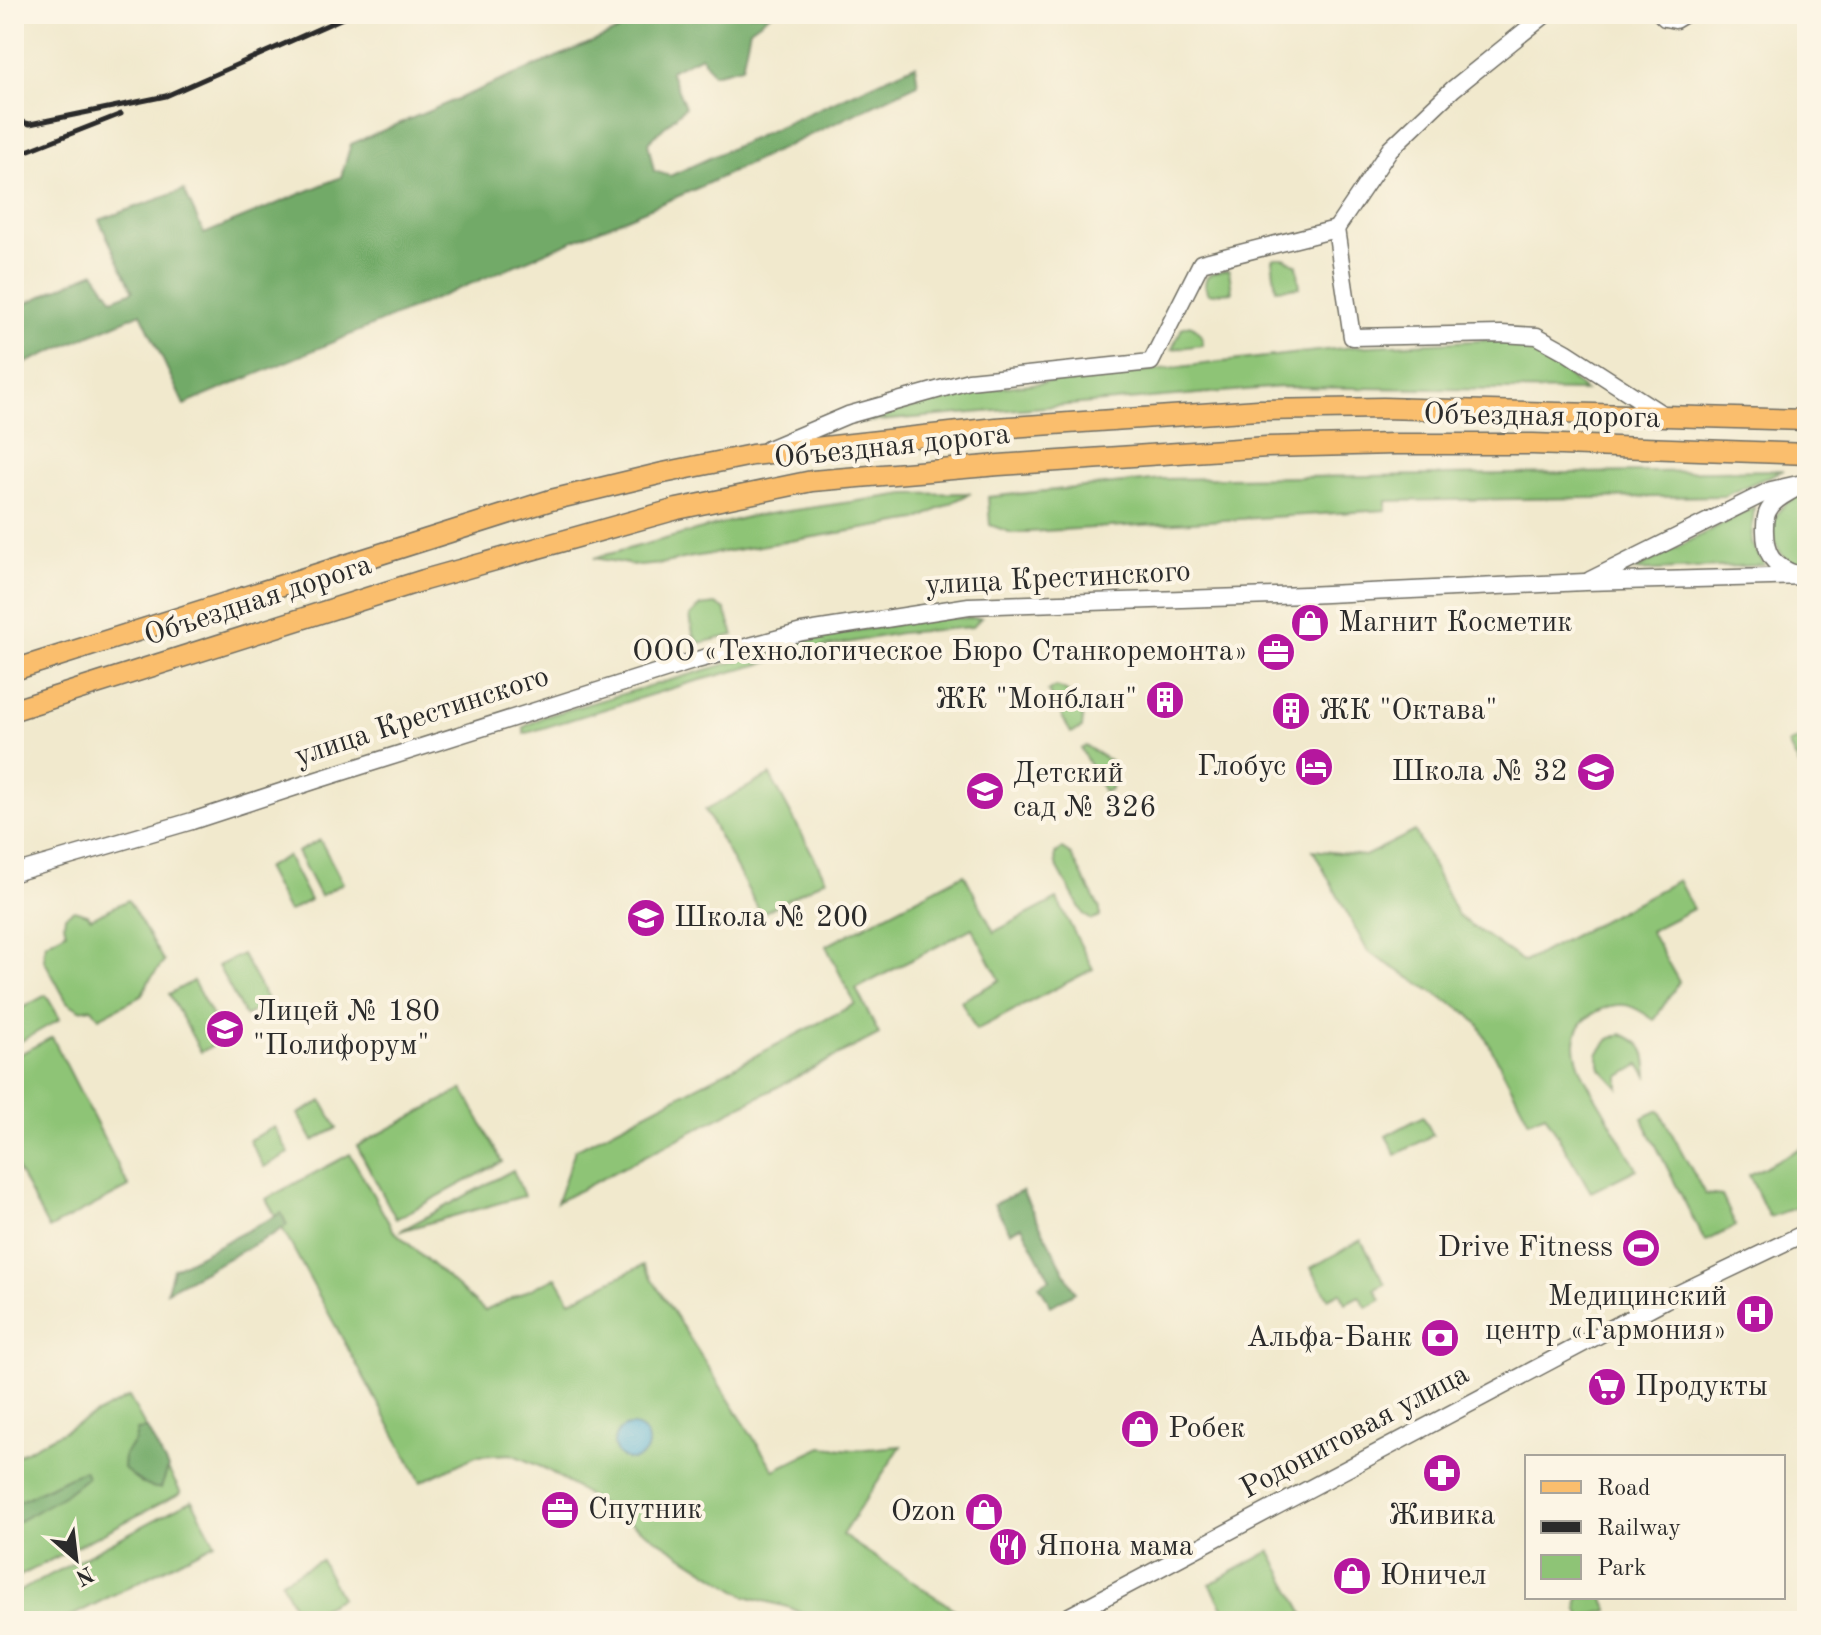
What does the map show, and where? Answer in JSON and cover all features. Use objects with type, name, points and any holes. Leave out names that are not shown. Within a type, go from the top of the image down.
[{"type":"main road","name":"Объездная дорога","points":[[14,670],[551,500],[752,455],[1009,427],[1258,410],[1383,408],[1807,420]]},
{"type":"main road","name":"Объездная дорога","points":[[14,710],[424,580],[677,509],[812,481],[1065,460],[1315,446],[1533,444],[1807,454]]},
{"type":"street","points":[[752,455],[848,415],[969,381],[1151,362],[1201,263],[1336,229],[1390,149],[1453,89],[1546,14]]},
{"type":"street","points":[[1661,14],[1675,20],[1685,14]]},
{"type":"street","points":[[1336,229],[1352,337],[1537,336],[1667,417]]},
{"type":"street","points":[[1805,576],[1778,566],[1769,554],[1765,544],[1765,520],[1769,508],[1807,482]]},
{"type":"street","points":[[1585,582],[1771,490],[1807,482]]},
{"type":"street","name":"улица Крестинского","points":[[14,873],[192,821],[693,661],[802,632],[969,606],[1805,576]]},
{"type":"street","name":"Родонитовая улица","points":[[1060,1621],[1665,1300],[1807,1232]]},
{"type":"green space","points":[[623,14],[771,14],[750,29],[742,67],[713,74],[701,56],[670,71],[685,107],[648,143],[654,171],[670,176],[915,65],[918,84],[700,187],[184,405],[141,313],[14,368],[14,309],[94,272],[113,299],[133,291],[99,220],[184,190],[204,234],[341,177],[351,144],[618,31]]},
{"type":"green space","points":[[1284,258],[1297,265],[1300,287],[1276,289],[1272,260]]},
{"type":"green space","points":[[1229,270],[1232,292],[1208,294],[1206,278],[1213,273]]},
{"type":"green space","points":[[1189,325],[1199,332],[1203,345],[1172,349],[1182,328]]},
{"type":"green space","points":[[1492,340],[1541,352],[1585,391],[1281,387],[855,423],[971,391],[1352,347]]},
{"type":"green space","points":[[1784,470],[1724,496],[1386,501],[1386,510],[1012,533],[990,525],[988,497],[1162,479]]},
{"type":"green space","points":[[1807,491],[1807,564],[1797,564],[1788,560],[1778,549],[1773,528],[1777,514],[1783,507]]},
{"type":"green space","points":[[971,493],[917,520],[661,564],[640,566],[594,558],[747,517],[906,494]]},
{"type":"green space","points":[[1754,507],[1751,543],[1765,565],[1633,571]]},
{"type":"green space","points":[[716,604],[725,610],[734,635],[700,643],[693,634],[690,616],[700,606]]},
{"type":"green space","points":[[944,618],[981,618],[972,627],[900,633],[824,647],[686,684],[524,734],[524,727],[543,717],[820,637]]},
{"type":"green space","points":[[1056,687],[1077,702],[1082,715],[1082,728],[1071,733],[1048,691]]},
{"type":"green space","points":[[1807,735],[1807,780],[1788,744]]},
{"type":"green space","points":[[1086,746],[1112,762],[1111,789],[1104,792],[1081,749]]},
{"type":"green space","points":[[770,775],[826,879],[761,914],[705,810]]},
{"type":"green space","points":[[1415,831],[1458,916],[1524,962],[1678,880],[1693,909],[1650,931],[1679,982],[1654,1020],[1627,1005],[1606,1007],[1584,1021],[1577,1032],[1575,1045],[1589,1086],[1637,1169],[1591,1192],[1545,1114],[1529,1121],[1479,1025],[1467,1013],[1368,952],[1313,850],[1365,856]]},
{"type":"green space","points":[[320,840],[343,883],[320,896],[297,852]]},
{"type":"green space","points":[[1062,849],[1071,855],[1100,909],[1100,917],[1092,920],[1084,915],[1056,865],[1055,854]]},
{"type":"green space","points":[[287,856],[310,900],[288,912],[265,868]]},
{"type":"green space","points":[[964,874],[994,932],[1057,899],[1093,969],[976,1030],[961,1001],[1000,980],[972,928],[856,989],[879,1034],[557,1202],[575,1150],[855,1004],[826,946]]},
{"type":"green space","points":[[128,900],[164,962],[141,996],[99,1018],[92,1008],[80,1010],[67,1002],[44,960],[44,950],[46,943],[66,932],[65,916],[74,910],[91,918]]},
{"type":"green space","points":[[242,954],[269,1003],[245,1016],[218,966]]},
{"type":"green space","points":[[193,981],[225,1039],[201,1052],[169,994]]},
{"type":"green space","points":[[46,995],[60,1019],[14,1045],[14,1012]]},
{"type":"green space","points":[[1621,1034],[1643,1049],[1648,1076],[1639,1065],[1619,1077],[1619,1088],[1601,1069],[1598,1054],[1609,1039]]},
{"type":"green space","points":[[52,1037],[129,1187],[49,1229],[14,1163],[14,1057]]},
{"type":"green space","points":[[463,1089],[502,1162],[396,1219],[357,1146]]},
{"type":"green space","points":[[322,1101],[337,1128],[313,1141],[298,1114]]},
{"type":"green space","points":[[1659,1110],[1705,1194],[1722,1196],[1736,1226],[1705,1242],[1642,1118]]},
{"type":"green space","points":[[1423,1116],[1433,1135],[1396,1155],[1386,1136]]},
{"type":"green space","points":[[274,1127],[289,1153],[264,1167],[249,1140]]},
{"type":"green space","points":[[1807,1145],[1807,1204],[1769,1217],[1749,1175]]},
{"type":"green space","points":[[350,1154],[393,1230],[485,1311],[556,1277],[570,1301],[643,1265],[774,1470],[822,1447],[854,1450],[901,1446],[842,1535],[972,1621],[816,1621],[791,1608],[746,1596],[546,1469],[511,1454],[476,1456],[421,1482],[266,1199]]},
{"type":"green space","points":[[513,1170],[524,1196],[400,1231]]},
{"type":"green space","points":[[1022,1191],[1075,1292],[1051,1306],[1039,1285],[1050,1279],[1022,1226],[1010,1232],[994,1204]]},
{"type":"green space","points":[[281,1213],[287,1225],[274,1234],[167,1291],[173,1269]]},
{"type":"green space","points":[[1361,1240],[1385,1284],[1375,1289],[1381,1300],[1367,1308],[1359,1296],[1346,1303],[1340,1292],[1328,1298],[1311,1268]]},
{"type":"green space","points":[[129,1397],[181,1493],[14,1579],[14,1457]]},
{"type":"green space","points":[[147,1429],[168,1468],[161,1488],[146,1485],[123,1468],[124,1455],[135,1441],[137,1430]]},
{"type":"green space","points":[[84,1470],[87,1477],[63,1496],[14,1524],[14,1504]]},
{"type":"green space","points":[[192,1500],[215,1543],[62,1621],[14,1621],[14,1594]]},
{"type":"green space","points":[[1270,1551],[1308,1621],[1230,1621],[1210,1584]]},
{"type":"green space","points":[[321,1560],[341,1598],[300,1619],[281,1581]]},
{"type":"green space","points":[[1579,1599],[1604,1599],[1609,1610],[1582,1618],[1577,1605]]},
{"type":"water","points":[[631,1426],[643,1431],[648,1443],[643,1455],[631,1460],[619,1455],[614,1443],[619,1431]]},
{"type":"railway","points":[[14,18],[23,14]]},
{"type":"railway","points":[[14,120],[30,124],[166,96],[352,14]]},
{"type":"railway","points":[[14,156],[121,114]]},
{"type":"place","name":"Магнит Косметик","points":[[1310,623]]},
{"type":"place","name":"ООО «Технологическое Бюро Станкоремонта»","points":[[1276,652]]},
{"type":"place","name":"ЖК \"Монблан\"","points":[[1165,700]]},
{"type":"place","name":"ЖК \"Октава\"","points":[[1291,711]]},
{"type":"place","name":"Глобус","points":[[1314,767]]},
{"type":"place","name":"Школа № 32","points":[[1596,772]]},
{"type":"place","name":"Детский сад № 326","points":[[985,791]]},
{"type":"place","name":"Школа № 200","points":[[646,918]]},
{"type":"place","name":"Лицей № 180 \"Полифорум\"","points":[[225,1029]]},
{"type":"place","name":"Drive Fitness","points":[[1641,1248]]},
{"type":"place","name":"Медицинский центр «Гармония»","points":[[1755,1314]]},
{"type":"place","name":"Альфа-Банк","points":[[1440,1338]]},
{"type":"place","name":"Продукты","points":[[1607,1387]]},
{"type":"place","name":"Робек","points":[[1140,1429]]},
{"type":"place","name":"Живика","points":[[1442,1473]]},
{"type":"place","name":"Спутник","points":[[560,1510]]},
{"type":"place","name":"Ozon","points":[[984,1512]]},
{"type":"place","name":"Япона мама","points":[[1008,1547]]},
{"type":"place","name":"Юничел","points":[[1352,1576]]}]
